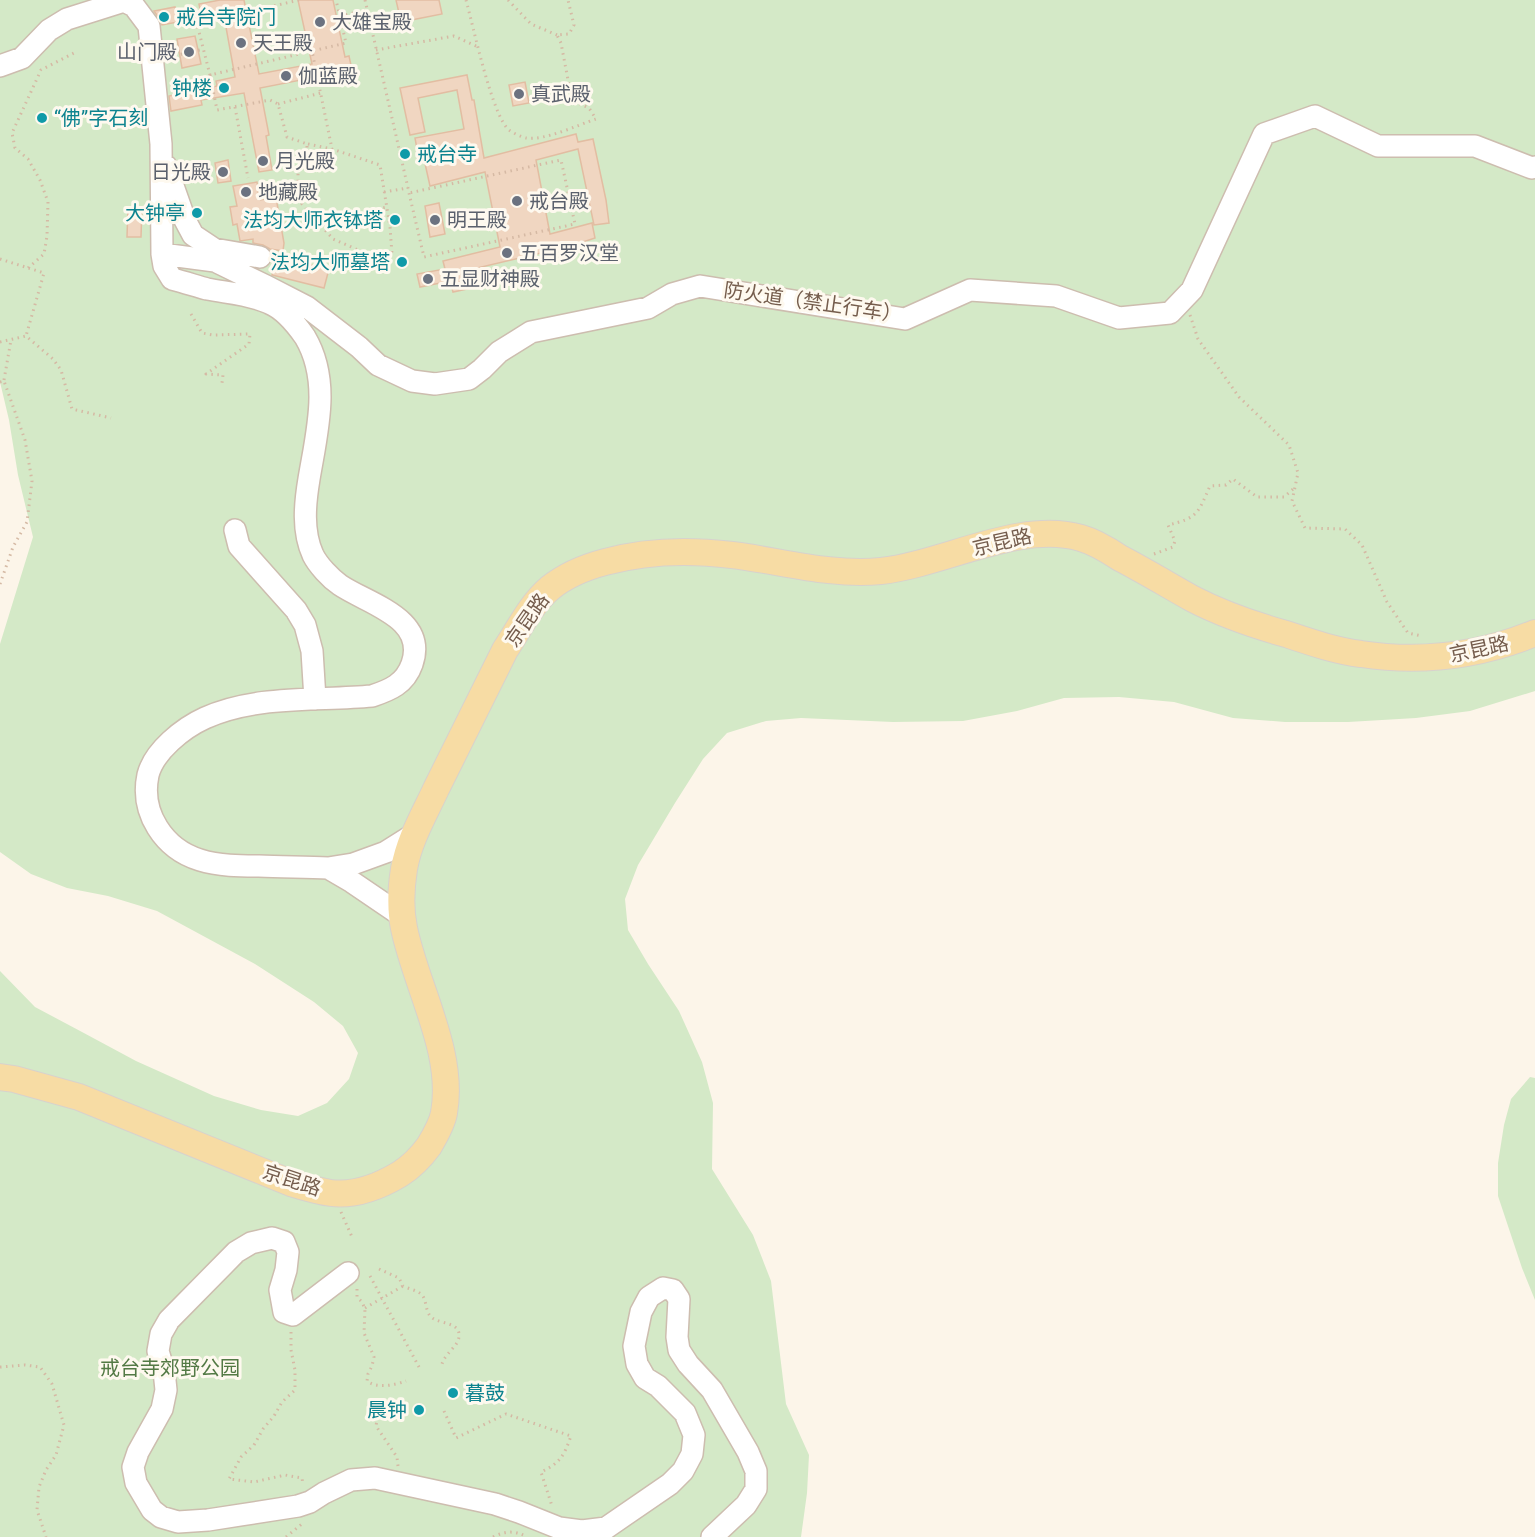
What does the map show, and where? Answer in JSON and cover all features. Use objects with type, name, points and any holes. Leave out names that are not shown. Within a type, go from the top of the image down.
[{"type":"main road","name":"京昆路","points":[[0,1077],[80,1097],[291,1183],[316,1190],[333,1193],[362,1191],[386,1183],[406,1170],[423,1154],[435,1137],[444,1115],[447,1088],[444,1063],[411,955],[402,916],[404,868],[413,835],[505,651],[522,623],[551,587],[572,574],[594,565],[644,555],[696,552],[836,570],[872,572],[898,569],[1013,538],[1039,533],[1062,534],[1081,538],[1099,546],[1195,600],[1240,620],[1359,654],[1440,657],[1499,646],[1535,633]]},
{"type":"street","points":[[0,66],[22,58],[49,30],[67,20],[124,1],[134,6],[148,26],[161,148],[164,266],[172,279],[271,303],[288,316],[301,331],[312,350],[318,368],[320,395],[305,517],[313,555],[338,584],[400,620],[408,629],[412,639],[414,650],[407,674],[399,684],[388,691],[372,696],[247,704],[204,718],[182,732],[166,745],[148,774],[147,792],[151,816],[160,834],[174,847],[199,860],[229,866],[328,868],[352,864],[386,852],[413,835]]},
{"type":"street","name":"防火道（禁止行车）","points":[[162,255],[215,261],[308,307],[359,346],[378,365],[412,381],[435,384],[469,379],[499,352],[531,332],[648,308],[672,294],[700,286],[905,319],[970,290],[1056,296],[1119,318],[1170,313],[1192,290],[1264,134],[1315,116],[1378,146],[1475,146],[1532,168],[1535,167]]},
{"type":"street","points":[[161,148],[185,220],[193,235],[214,249],[260,257]]},
{"type":"street","points":[[235,530],[239,546],[296,610],[305,625],[312,651],[315,699]]},
{"type":"street","points":[[328,868],[402,916]]},
{"type":"street","points":[[353,1279],[323,1292],[293,1315],[284,1312],[280,1290],[288,1252],[284,1242],[272,1238],[251,1243],[236,1252],[169,1320],[161,1334],[158,1351],[164,1371],[166,1390],[162,1408],[138,1452],[133,1467],[136,1483],[153,1510],[161,1516],[178,1522],[208,1520],[298,1506],[351,1480],[375,1478],[495,1504],[559,1528],[582,1531],[606,1528],[670,1484],[683,1471],[692,1454],[693,1435],[685,1413],[658,1386],[645,1378],[637,1364],[634,1347],[641,1312],[649,1297],[663,1288],[673,1290],[679,1299],[677,1337],[679,1350],[688,1364],[712,1390],[748,1452],[756,1471],[756,1490],[746,1505],[712,1537]]},
{"type":"path","points":[[299,0],[197,24],[217,110],[270,100],[278,104],[321,93]]},
{"type":"path","points":[[210,75],[346,43],[336,0]]},
{"type":"path","points":[[365,0],[376,50],[409,193],[424,257],[575,224],[561,160],[409,193]]},
{"type":"path","points":[[466,0],[489,88],[498,112],[508,129],[525,138],[542,138],[596,119],[589,108],[578,103],[569,85],[561,43],[557,35]]},
{"type":"path","points":[[508,0],[531,24],[557,35],[569,34],[574,25],[568,0]]},
{"type":"path","points":[[340,16],[367,10]]},
{"type":"path","points":[[376,50],[454,36],[478,47]]},
{"type":"path","points":[[167,47],[169,57],[204,49]]},
{"type":"path","points":[[312,51],[332,149]]},
{"type":"path","points":[[28,268],[44,254],[48,202],[40,180],[28,159],[15,148],[12,133],[41,70],[74,53]]},
{"type":"path","points":[[278,104],[287,137],[380,165],[392,254],[381,260],[333,239],[302,204],[298,190],[298,172],[307,155],[307,144]]},
{"type":"path","points":[[235,107],[248,178]]},
{"type":"path","points":[[384,192],[408,188]]},
{"type":"path","points":[[319,223],[387,207]]},
{"type":"path","points":[[0,259],[44,273],[26,336]]},
{"type":"path","points":[[1184,298],[1198,339],[1239,397],[1289,445],[1298,473],[1292,501],[1305,528],[1345,529],[1362,545],[1387,602],[1408,633],[1430,638]]},
{"type":"path","points":[[191,314],[202,333],[213,335],[250,333],[249,344],[206,374],[223,375],[222,383]]},
{"type":"path","points":[[0,342],[26,336]]},
{"type":"path","points":[[26,336],[61,370],[72,409],[111,418]]},
{"type":"path","points":[[0,584],[13,547],[27,522],[32,481],[25,440],[2,381],[11,340]]},
{"type":"path","points":[[1144,571],[1152,555],[1173,547],[1175,542],[1168,525],[1186,520],[1199,510],[1210,486],[1226,485],[1233,479],[1257,497],[1284,497],[1295,488]]},
{"type":"path","points":[[333,1193],[352,1237]]},
{"type":"path","points":[[380,1269],[399,1278],[403,1286],[420,1293],[430,1316],[456,1327],[459,1333],[458,1341],[444,1357],[442,1364]]},
{"type":"path","points":[[370,1276],[419,1367]]},
{"type":"path","points":[[353,1279],[357,1297],[364,1308],[364,1333],[374,1357],[367,1381],[371,1384],[396,1385],[406,1381]]},
{"type":"path","points":[[364,1308],[403,1286]]},
{"type":"path","points":[[293,1315],[291,1350],[296,1370],[295,1390],[282,1402],[254,1445],[241,1458],[229,1479],[254,1482],[285,1475],[302,1478],[304,1489],[298,1506]]},
{"type":"path","points":[[0,1367],[26,1365],[40,1367],[52,1384],[64,1425],[56,1455],[39,1487],[37,1510],[46,1537]]},
{"type":"path","points":[[400,1484],[397,1457],[376,1426],[377,1418],[382,1412],[409,1402]]},
{"type":"path","points":[[444,1412],[456,1438],[506,1414],[571,1436],[566,1450],[555,1465],[541,1472],[559,1528]]},
{"type":"path","points":[[493,1537],[511,1532],[527,1537]]},
{"type":"green space","name":"戒台寺郊野公园","points":[[0,0],[1535,0],[1535,691],[1470,711],[1416,718],[1348,722],[1285,722],[1233,718],[1174,702],[1119,697],[1064,698],[1017,711],[963,721],[893,722],[801,718],[766,721],[727,733],[703,759],[638,865],[625,899],[628,930],[679,1011],[702,1062],[713,1103],[712,1169],[753,1235],[771,1281],[786,1404],[809,1455],[801,1537],[0,1537],[0,971],[35,1007],[136,1061],[214,1096],[261,1110],[298,1116],[327,1103],[349,1079],[358,1053],[343,1026],[314,1002],[255,964],[157,911],[108,896],[67,888],[31,874],[0,852],[0,644],[33,537],[0,382]]},
{"type":"green space","points":[[1530,1077],[1535,1078],[1535,1300],[1498,1196],[1498,1163],[1504,1125],[1511,1099]]},
{"type":"building","points":[[220,0],[244,0],[259,74],[312,64],[298,0],[333,0],[345,57],[349,56],[352,70],[260,88],[269,135],[266,136],[272,170],[259,172],[244,93],[201,100],[202,105],[171,111],[169,96],[217,86],[216,81],[235,77],[224,16],[202,20],[199,4]]},
{"type":"building","points":[[396,0],[439,0],[442,14],[401,22]]},
{"type":"building","name":"戒台寺院门","points":[[175,7],[178,22],[162,25],[154,11]]},
{"type":"building","name":"山门殿","points":[[195,36],[201,64],[182,68],[177,39]]},
{"type":"building","points":[[467,75],[472,100],[474,100],[484,158],[576,134],[578,142],[593,139],[609,223],[594,225],[578,149],[536,160],[550,234],[592,223],[595,238],[571,246],[477,268],[481,286],[453,292],[450,281],[420,287],[417,274],[445,269],[443,261],[500,247],[485,172],[430,186],[424,159],[419,160],[415,138],[464,129],[457,90],[418,98],[425,132],[410,135],[400,88]]},
{"type":"building","name":"真武殿","points":[[525,82],[529,103],[513,106],[509,85]]},
{"type":"building","name":"日光殿","points":[[228,160],[231,181],[218,183],[215,163]]},
{"type":"building","points":[[257,182],[259,200],[276,197],[284,243],[283,251],[253,243],[253,239],[240,241],[237,224],[233,225],[230,207],[237,206],[233,186]]},
{"type":"building","name":"明王殿","points":[[439,203],[445,234],[430,237],[425,206]]},
{"type":"building","points":[[128,207],[142,207],[141,237],[127,237]]},
{"type":"building","points":[[276,257],[329,269],[324,288],[272,275]]},
{"type":"place","name":"戒台寺院门","points":[[164,17]]},
{"type":"place","name":"大雄宝殿","points":[[320,22]]},
{"type":"place","name":"天王殿","points":[[241,43]]},
{"type":"place","name":"山门殿","points":[[189,52]]},
{"type":"place","name":"伽蓝殿","points":[[286,76]]},
{"type":"place","name":"钟楼","points":[[224,88]]},
{"type":"place","name":"真武殿","points":[[519,94]]},
{"type":"place","name":"“佛”字石刻","points":[[42,118]]},
{"type":"place","name":"戒台寺","points":[[405,154]]},
{"type":"place","name":"月光殿","points":[[263,161]]},
{"type":"place","name":"日光殿","points":[[223,172]]},
{"type":"place","name":"地藏殿","points":[[246,192]]},
{"type":"place","name":"戒台殿","points":[[517,201]]},
{"type":"place","name":"大钟亭","points":[[197,213]]},
{"type":"place","name":"法均大师衣钵塔","points":[[395,220]]},
{"type":"place","name":"明王殿","points":[[435,220]]},
{"type":"place","name":"五百罗汉堂","points":[[507,253]]},
{"type":"place","name":"法均大师墓塔","points":[[402,262]]},
{"type":"place","name":"五显财神殿","points":[[428,279]]},
{"type":"place","name":"暮鼓","points":[[453,1393]]},
{"type":"place","name":"晨钟","points":[[419,1410]]}]
